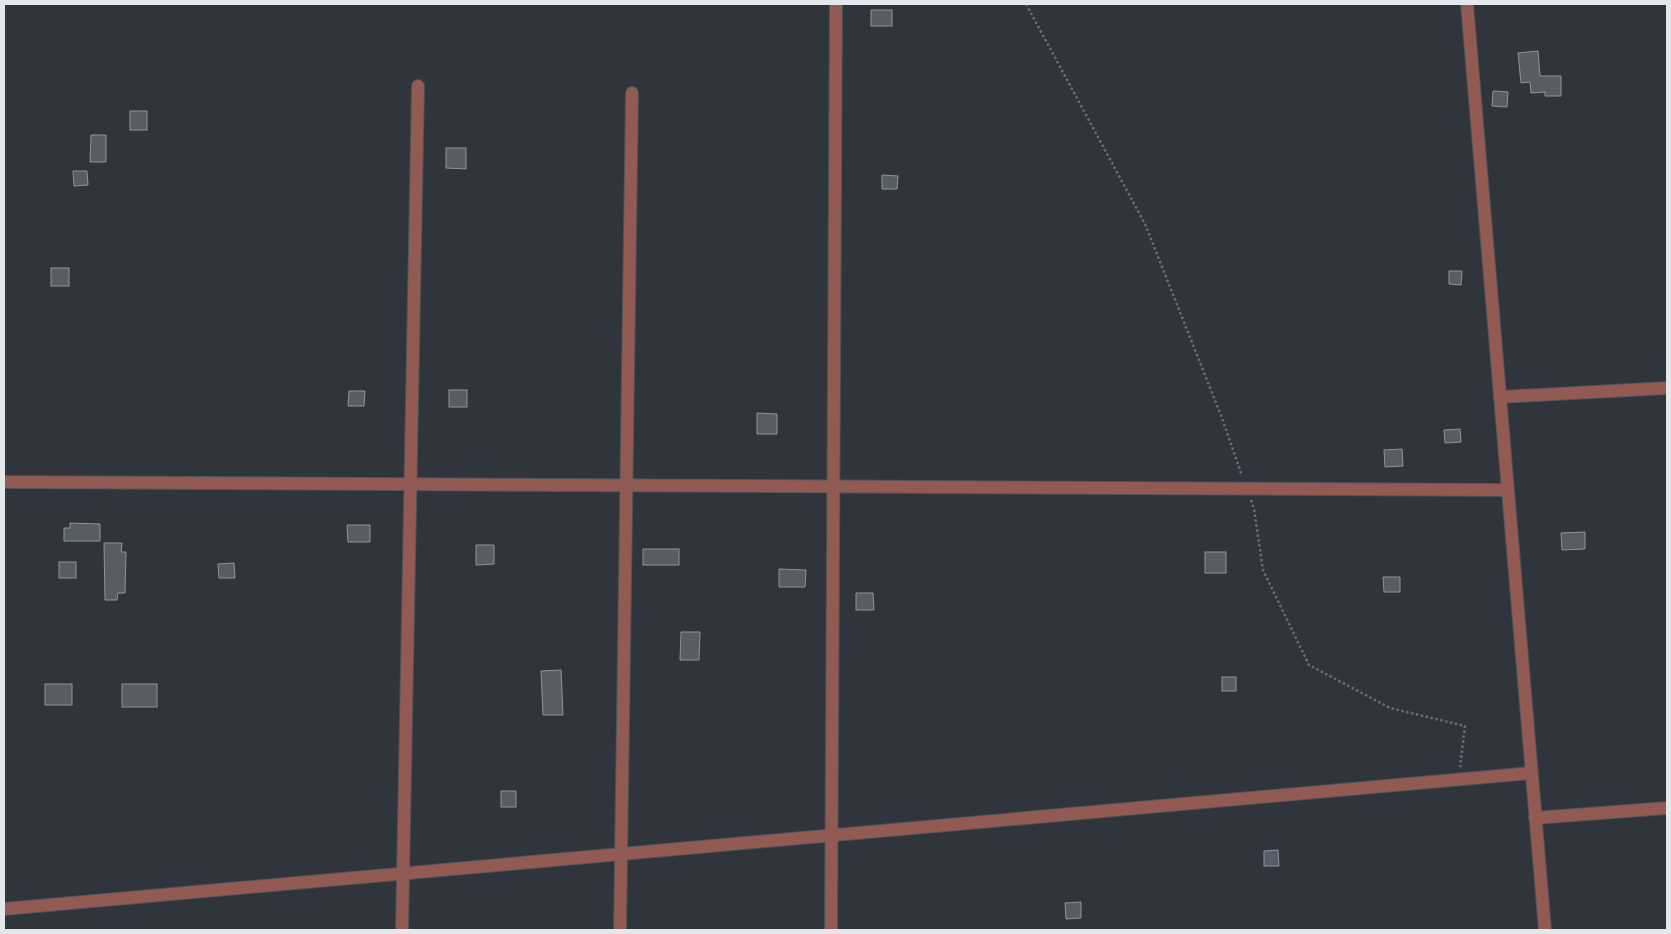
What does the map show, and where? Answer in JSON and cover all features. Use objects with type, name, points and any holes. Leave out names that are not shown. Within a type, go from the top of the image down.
[{"type":"street","points":[[831,930],[836,4]]},
{"type":"street","points":[[1467,4],[1545,930]]},
{"type":"street","points":[[402,930],[418,86]]},
{"type":"street","points":[[620,930],[632,93]]},
{"type":"street","points":[[1500,397],[1667,388]]},
{"type":"street","points":[[4,482],[1507,490]]},
{"type":"street","points":[[4,909],[1531,773]]},
{"type":"street","points":[[1535,818],[1667,808]]},
{"type":"path","points":[[1026,4],[1145,224],[1222,418],[1247,488],[1254,509],[1263,570],[1308,665],[1390,708],[1465,726],[1458,779]]},
{"type":"building","points":[[871,10],[892,10],[892,26],[871,26]]},
{"type":"building","points":[[1538,51],[1540,76],[1561,76],[1561,96],[1545,96],[1545,92],[1531,93],[1530,82],[1521,83],[1518,53]]},
{"type":"building","points":[[1493,91],[1508,92],[1507,107],[1492,106]]},
{"type":"building","points":[[130,111],[147,111],[147,130],[130,130]]},
{"type":"building","points":[[91,135],[106,135],[106,162],[90,162]]},
{"type":"building","points":[[446,148],[466,148],[466,169],[446,168]]},
{"type":"building","points":[[73,171],[87,171],[88,185],[74,186]]},
{"type":"building","points":[[882,175],[898,176],[897,189],[882,189]]},
{"type":"building","points":[[51,268],[69,268],[69,286],[51,286]]},
{"type":"building","points":[[1449,271],[1462,271],[1461,285],[1449,284]]},
{"type":"building","points":[[449,390],[467,390],[467,407],[449,407]]},
{"type":"building","points":[[349,391],[365,391],[364,406],[348,406]]},
{"type":"building","points":[[757,413],[777,414],[777,434],[757,434]]},
{"type":"building","points":[[1460,429],[1461,442],[1445,443],[1444,430]]},
{"type":"building","points":[[1402,449],[1403,466],[1385,467],[1384,450]]},
{"type":"building","points":[[70,523],[100,524],[100,541],[64,541],[64,528],[70,528]]},
{"type":"building","points":[[347,525],[370,525],[370,542],[348,542]]},
{"type":"building","points":[[1585,532],[1585,549],[1562,550],[1561,533]]},
{"type":"building","points":[[104,543],[122,543],[121,552],[126,552],[125,593],[118,593],[117,600],[105,600]]},
{"type":"building","points":[[476,545],[494,545],[494,564],[476,565]]},
{"type":"building","points":[[643,549],[679,549],[679,565],[643,565]]},
{"type":"building","points":[[1205,552],[1226,552],[1226,573],[1205,573]]},
{"type":"building","points":[[59,562],[76,562],[76,578],[59,578]]},
{"type":"building","points":[[234,563],[235,578],[219,578],[218,564]]},
{"type":"building","points":[[779,569],[806,570],[805,587],[779,587]]},
{"type":"building","points":[[1383,577],[1400,577],[1400,592],[1384,592]]},
{"type":"building","points":[[856,593],[873,593],[874,610],[856,610]]},
{"type":"building","points":[[681,632],[700,632],[699,660],[680,660]]},
{"type":"building","points":[[561,670],[563,715],[543,715],[541,671]]},
{"type":"building","points":[[1222,677],[1236,677],[1236,691],[1222,691]]},
{"type":"building","points":[[45,684],[72,684],[72,705],[45,705]]},
{"type":"building","points":[[122,684],[157,684],[157,707],[122,707]]},
{"type":"building","points":[[501,791],[516,791],[516,807],[501,807]]},
{"type":"building","points":[[1278,850],[1279,866],[1264,866],[1264,851]]},
{"type":"building","points":[[1081,902],[1081,918],[1066,919],[1065,903]]}]
